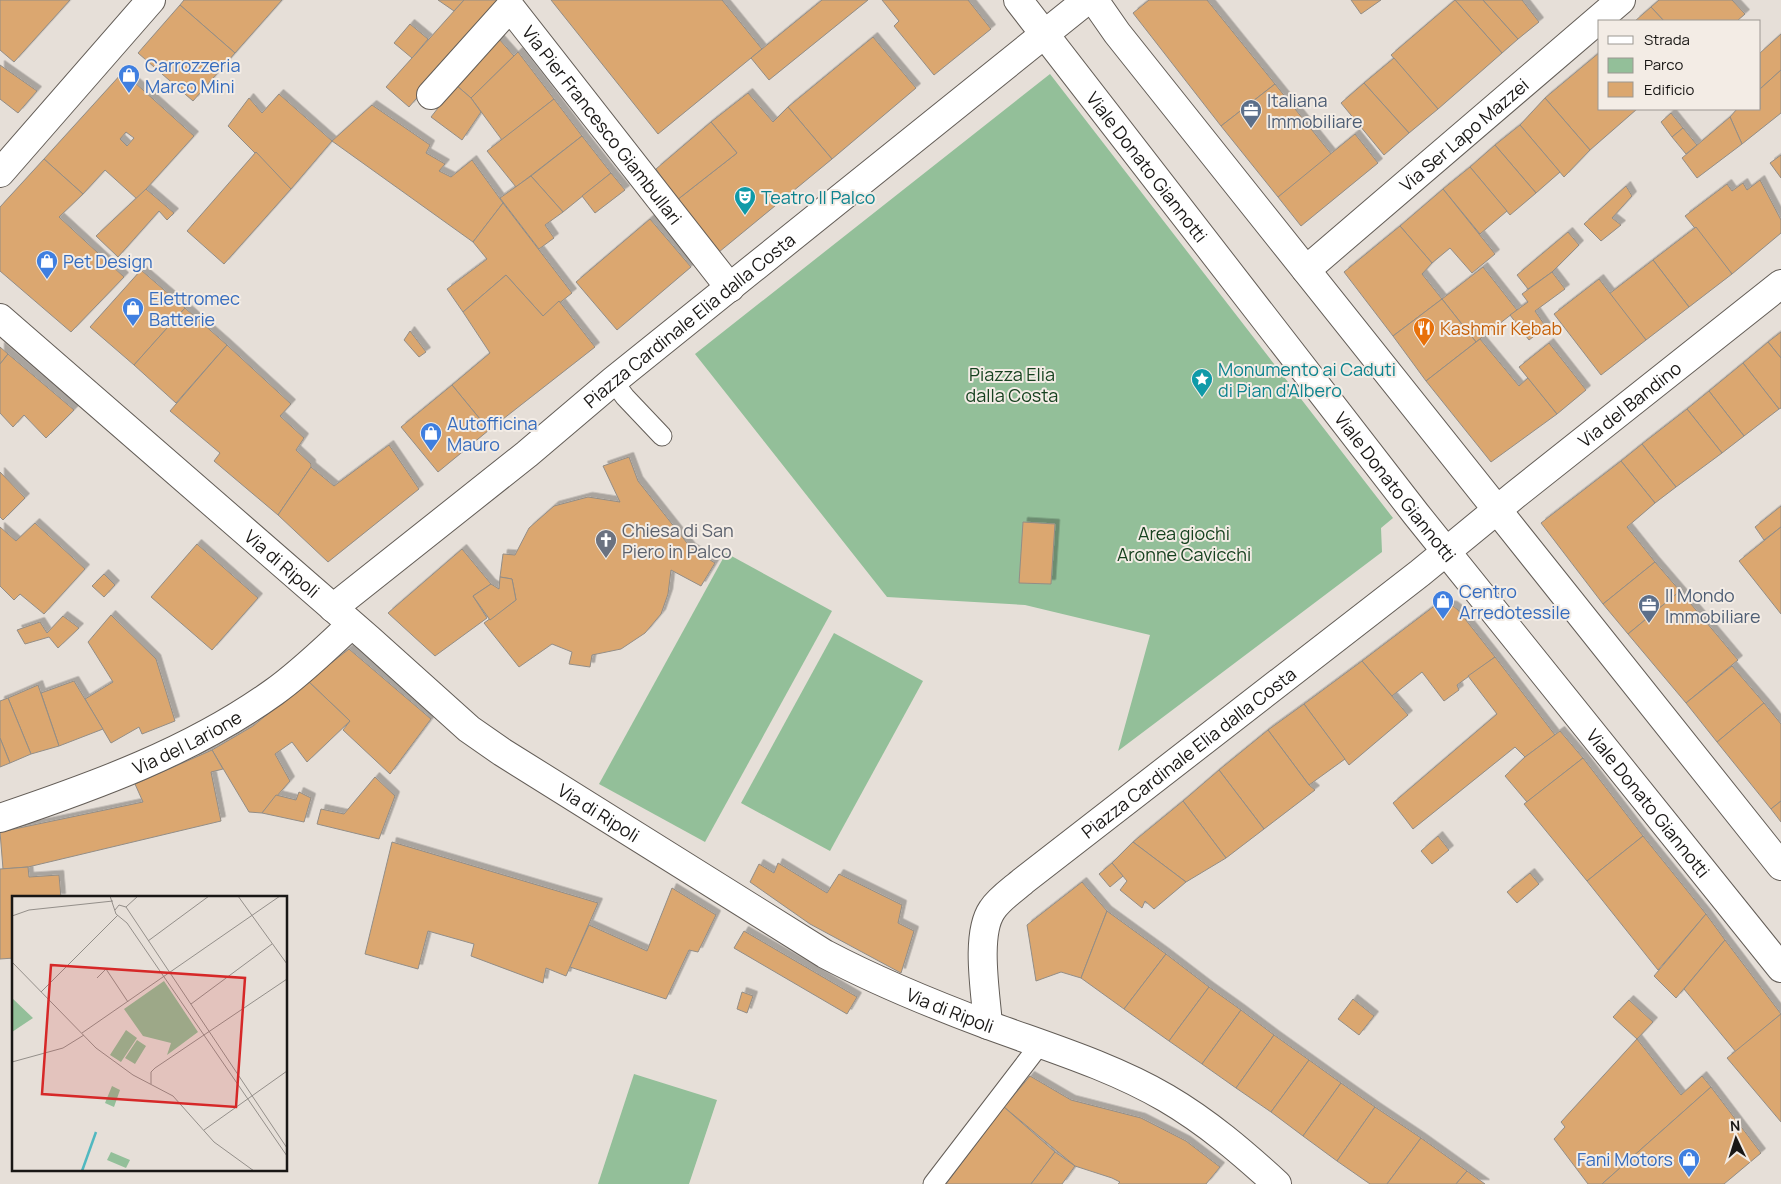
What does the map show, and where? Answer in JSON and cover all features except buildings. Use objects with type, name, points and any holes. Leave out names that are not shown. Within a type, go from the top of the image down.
[{"type":"street","points":[[0,173],[151,0]]},
{"type":"street","name":"Viale Donato Giannotti","points":[[1018,0],[1445,551],[1781,968]]},
{"type":"street","name":"Piazza Cardinale Elia dalla Costa","points":[[342,616],[613,381],[1087,0]]},
{"type":"street","points":[[1094,0],[1118,33],[1467,474],[1488,517],[1781,866]]},
{"type":"street","name":"Via Ser Lapo Mazzei","points":[[1306,270],[1621,0]]},
{"type":"street","name":"Via Pier Francesco Giambullari","points":[[431,95],[510,7],[730,288]]},
{"type":"street","name":"Via del Bandino","points":[[1488,517],[1781,284]]},
{"type":"street","name":"Via di Ripoli","points":[[0,318],[342,616],[469,730],[825,954],[912,996],[1041,1043],[1127,1078],[1166,1098],[1233,1144],[1277,1184]]},
{"type":"street","name":"Piazza Cardinale Elia dalla Costa","points":[[988,1025],[984,953],[987,921],[992,909],[1023,881],[1488,517]]},
{"type":"street","name":"Via del Larione","points":[[0,818],[164,756],[194,742],[273,693],[299,673],[342,616]]},
{"type":"lane","points":[[613,381],[625,397],[662,436]]},
{"type":"lane","points":[[933,1184],[1041,1043]]},
{"type":"green space","name":"Piazza Elia dalla Costa","points":[[1050,74],[1393,518],[1381,528],[1382,552],[1118,751],[1150,635],[1025,605],[887,597],[695,354]]},
{"type":"green space","points":[[726,553],[832,611],[705,842],[599,784]]},
{"type":"green space","points":[[834,633],[923,681],[830,851],[741,803]]},
{"type":"green space","points":[[634,1074],[717,1100],[689,1184],[598,1184]]},
{"type":"place","name":"Carrozzeria Marco Mini","points":[[129,94]]},
{"type":"place","name":"Italiana Immobiliare","points":[[1251,129]]},
{"type":"place","name":"Teatro Il Palco","points":[[745,216]]},
{"type":"place","name":"Pet Design","points":[[47,280]]},
{"type":"place","name":"Elettromec Batterie","points":[[133,327]]},
{"type":"place","name":"Kashmir Kebab","points":[[1424,347]]},
{"type":"place","name":"Monumento ai Caduti di Pian d'Albero","points":[[1202,398]]},
{"type":"place","name":"Autofficina Mauro","points":[[431,452]]},
{"type":"place","name":"Chiesa di San Piero in Palco","points":[[606,559]]},
{"type":"place","name":"Centro Arredotessile","points":[[1443,620]]},
{"type":"place","name":"Il Mondo Immobiliare","points":[[1649,624]]},
{"type":"place","name":"Fani Motors","points":[[1689,1178]]},
{"type":"park label","name":"Area giochi Aronne Cavicchi","points":[[1184,543]]}]
